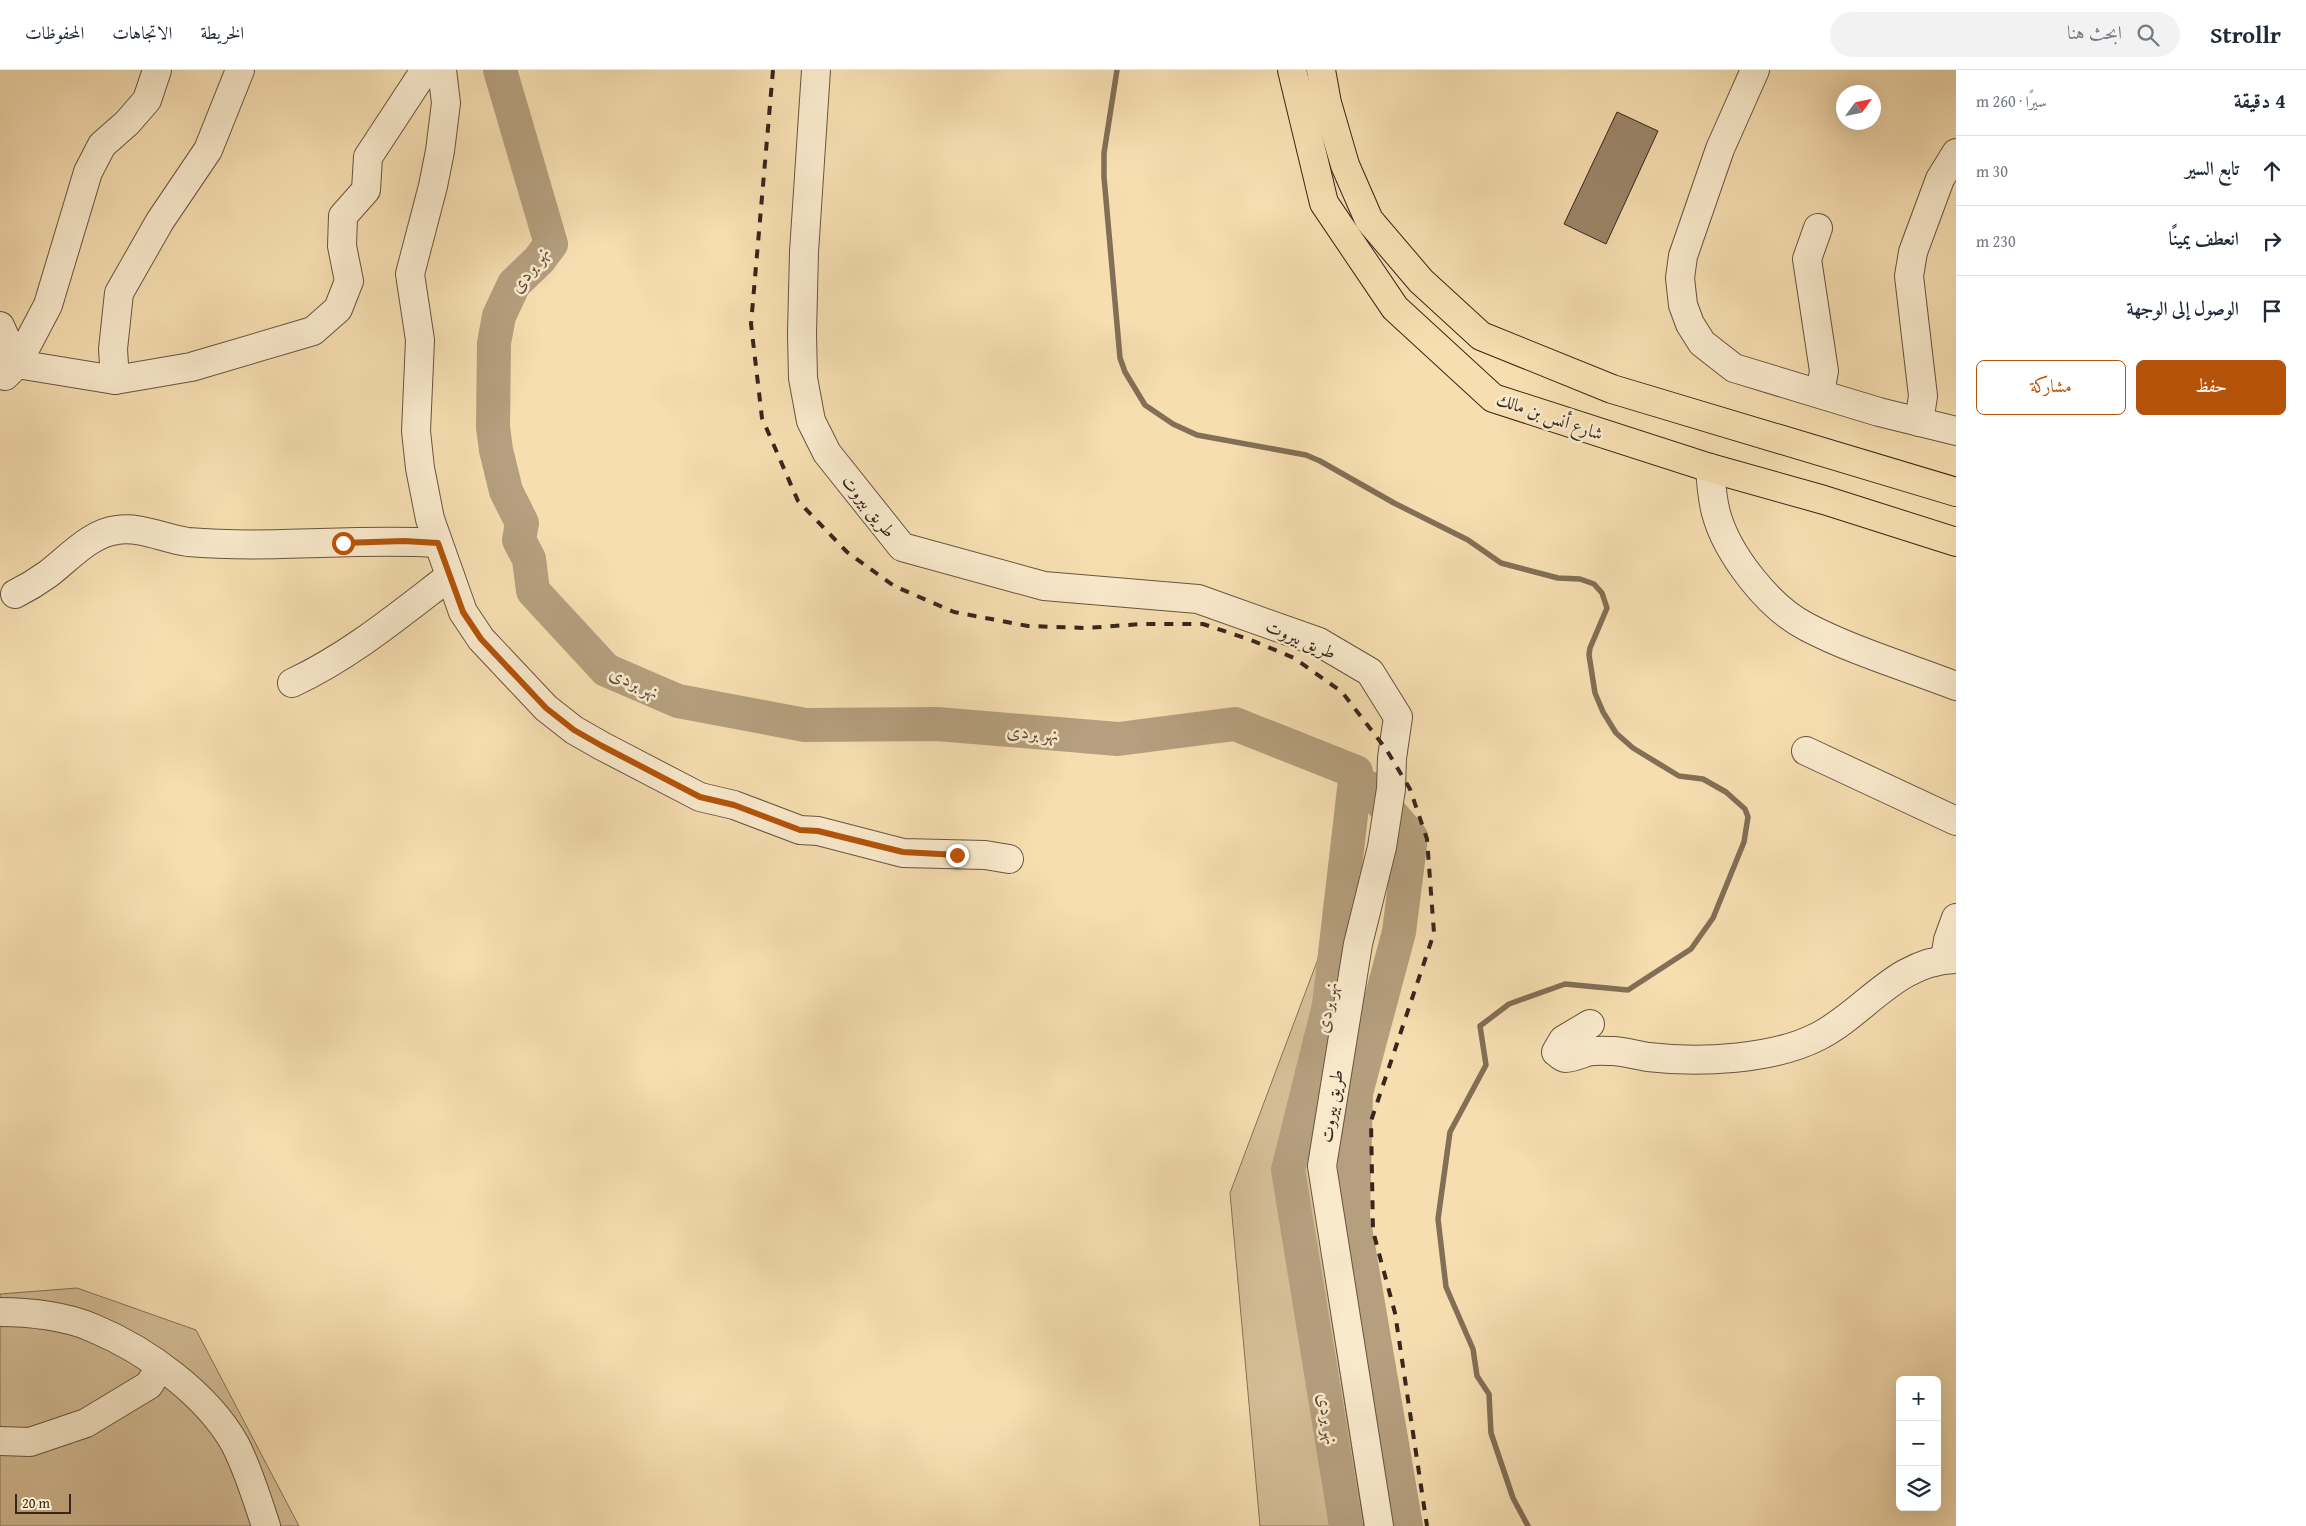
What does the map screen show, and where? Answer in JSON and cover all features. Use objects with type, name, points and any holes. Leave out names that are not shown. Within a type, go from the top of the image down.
[{"type":"main road","name":"شارع أنس بن مالك","points":[[1292,70],[1324,203],[1395,308],[1493,398],[1710,468],[1824,500],[1956,542]]},
{"type":"main road","points":[[1321,70],[1327,103],[1345,165],[1369,220],[1421,281],[1481,336],[1612,389],[1956,492]]},
{"type":"street","points":[[6,369],[48,305],[88,172],[102,145],[127,123],[147,100],[157,70]]},
{"type":"street","points":[[115,380],[113,349],[119,292],[160,221],[208,150],[240,70]]},
{"type":"street","points":[[6,369],[115,380],[191,368],[312,331],[338,309],[349,281],[342,246],[343,216],[366,190],[368,157],[425,70]]},
{"type":"street","points":[[442,70],[446,103],[440,151],[410,274],[420,340],[416,431],[420,468],[430,519],[463,612],[481,639],[546,708],[574,730],[700,797],[734,805],[800,830],[818,831],[903,852],[985,855],[1009,859]]},
{"type":"street","name":"طريق بيروت","points":[[816,70],[804,252],[803,378],[811,421],[827,454],[851,486],[902,546],[1044,586],[1198,599],[1318,642],[1370,672],[1398,717],[1392,758],[1391,789],[1382,848],[1358,944],[1322,1166],[1379,1526]]},
{"type":"street","points":[[1755,70],[1720,149],[1683,256],[1680,278],[1683,305],[1690,324],[1702,343],[1734,368],[1878,412],[1956,431]]},
{"type":"street","points":[[1919,422],[1923,396],[1909,276],[1913,252],[1940,179],[1956,153]]},
{"type":"street","points":[[1818,228],[1807,259],[1824,371],[1820,393]]},
{"type":"street","points":[[0,326],[6,369]]},
{"type":"street","points":[[1710,468],[1711,492],[1716,515],[1730,545],[1752,580],[1773,603],[1806,627],[1956,686]]},
{"type":"street","points":[[15,594],[46,575],[95,537],[117,530],[135,530],[187,542],[299,545],[404,541],[438,543]]},
{"type":"street","points":[[292,683],[324,668],[394,621],[450,576]]},
{"type":"street","points":[[1806,751],[1956,821]]},
{"type":"street","points":[[1590,1024],[1563,1040],[1556,1052],[1566,1058],[1590,1052],[1613,1051],[1649,1057],[1689,1059],[1766,1053],[1798,1045],[1820,1035],[1892,980],[1951,959],[1948,940],[1956,918]]},
{"type":"street","points":[[0,1312],[30,1312],[92,1327],[145,1356],[202,1400],[235,1444],[266,1526]]},
{"type":"street","points":[[0,1442],[30,1442],[86,1423],[149,1385],[160,1367]]},
{"type":"shaded area","points":[[1342,895],[1320,1044],[1311,1167],[1333,1327],[1364,1526],[1260,1526],[1230,1193]]},
{"type":"shaded area","points":[[77,1288],[196,1330],[299,1526],[0,1526],[0,1294]]},
{"type":"building","points":[[1617,112],[1658,131],[1606,244],[1564,224]]},
{"type":"waterway","name":"نهر بردى","points":[[500,70],[551,244],[539,260],[514,284],[499,316],[494,343],[493,427],[496,450],[506,491],[522,523],[519,540],[529,559],[533,591],[606,670],[678,701],[805,725],[937,724],[1118,739],[1235,724],[1356,772],[1329,1005],[1288,1170],[1346,1526]]},
{"type":"waterway","points":[[1117,70],[1104,153],[1104,177],[1120,358],[1125,372],[1145,405],[1173,424],[1197,435],[1306,455],[1320,461],[1394,503],[1468,540],[1501,563],[1558,578],[1580,579],[1594,584],[1602,593],[1607,608],[1590,648],[1589,655],[1595,693],[1603,712],[1616,733],[1633,748],[1679,776],[1703,779],[1726,792],[1745,809],[1748,817],[1744,842],[1713,918],[1691,949],[1628,990],[1565,984],[1509,1004],[1480,1026],[1486,1065],[1450,1132],[1438,1219],[1446,1287],[1473,1349],[1477,1376],[1489,1394],[1491,1433],[1513,1498],[1528,1526]]},
{"type":"waterway","points":[[1369,788],[1411,837],[1399,932],[1356,1093],[1353,1216],[1406,1526]]},
{"type":"railway","points":[[773,70],[751,324],[762,418],[798,501],[847,552],[894,586],[954,612],[1028,626],[1086,628],[1142,624],[1203,624],[1251,640],[1294,658],[1342,692],[1386,749],[1410,789],[1427,839],[1434,933],[1371,1121],[1373,1231],[1395,1313],[1427,1526]]},
{"type":"route","points":[[343,543],[404,541],[438,543],[463,612],[481,639],[546,708],[574,730],[700,797],[734,805],[800,830],[818,831],[903,852],[957,855]]}]
